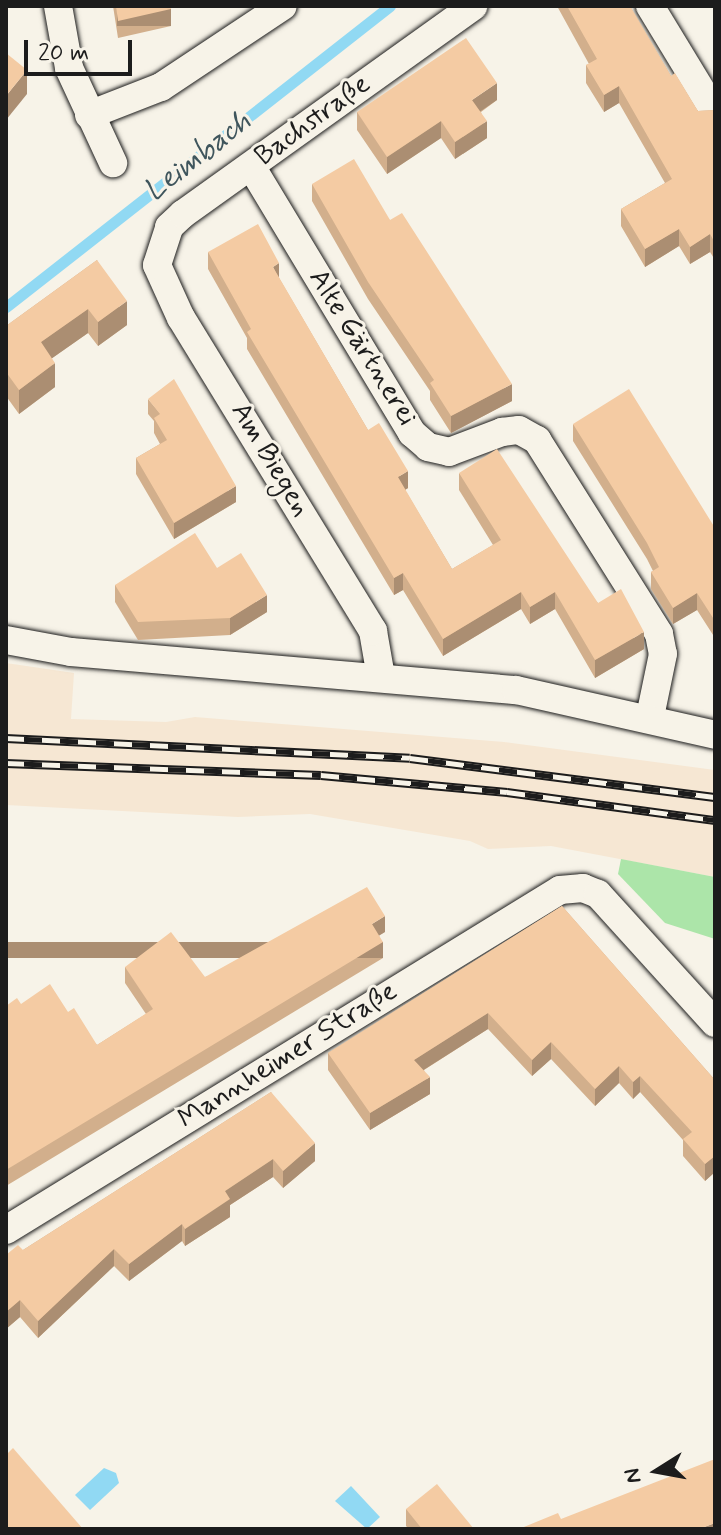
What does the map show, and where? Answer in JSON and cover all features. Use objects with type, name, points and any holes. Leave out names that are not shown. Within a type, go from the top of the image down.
[{"type":"street","points":[[58,6],[69,68],[113,163]]},
{"type":"street","points":[[89,115],[190,70],[283,6]]},
{"type":"street","name":"Bachstraße","points":[[161,243],[183,214],[473,6]]},
{"type":"street","points":[[650,6],[715,113]]},
{"type":"street","name":"Alte Gärtnerei","points":[[251,166],[412,433],[428,447],[449,452],[502,432],[519,430],[537,440],[659,634],[663,654],[650,717]]},
{"type":"street","name":"Am Biegen","points":[[161,243],[157,265],[162,283],[373,631],[381,677]]},
{"type":"street","points":[[6,640],[71,652],[516,690],[650,717],[715,735]]},
{"type":"street","name":"Mannheimer Straße","points":[[6,1230],[547,896],[572,886],[598,894],[615,909],[715,1023]]},
{"type":"shaded area","points":[[6,663],[74,673],[71,719],[166,722],[195,717],[504,742],[715,770],[715,877],[551,846],[488,849],[470,841],[310,814],[238,817],[6,805]]},
{"type":"green space","points":[[621,859],[715,877],[715,939],[665,923],[618,874]]},
{"type":"water","points":[[104,1468],[116,1473],[119,1483],[90,1510],[75,1495]]},
{"type":"water","points":[[351,1486],[380,1517],[367,1529],[335,1501]]},
{"type":"building","points":[[116,6],[171,6],[171,9],[118,21]]},
{"type":"building","points":[[567,6],[630,6],[671,76],[675,73],[698,111],[715,110],[715,243],[710,234],[690,247],[679,229],[645,249],[621,209],[672,179],[619,86],[604,95],[586,65],[597,59]]},
{"type":"building","points":[[466,38],[497,83],[472,100],[487,121],[455,142],[441,121],[387,157],[357,112]]},
{"type":"building","points":[[6,53],[27,70],[6,96]]},
{"type":"building","points":[[354,159],[390,220],[402,213],[512,384],[451,416],[430,383],[434,380],[368,282],[312,184]]},
{"type":"building","points":[[258,224],[279,263],[273,267],[368,430],[379,423],[408,471],[398,477],[452,569],[501,540],[459,473],[497,449],[598,603],[621,589],[644,632],[595,660],[555,592],[530,607],[521,592],[443,639],[403,573],[394,578],[247,332],[251,329],[208,252]]},
{"type":"building","points":[[97,260],[127,301],[98,322],[88,309],[41,342],[55,363],[19,390],[6,372],[6,326]]},
{"type":"building","points":[[174,379],[236,486],[174,523],[136,458],[167,440],[154,418],[160,414],[148,399]]},
{"type":"building","points":[[629,389],[715,528],[715,621],[697,593],[673,608],[651,572],[659,567],[647,543],[573,424]]},
{"type":"building","points":[[195,533],[217,568],[241,553],[267,595],[230,618],[138,622],[115,585]]},
{"type":"building","points":[[367,887],[385,916],[372,924],[383,942],[6,1170],[6,1006],[17,998],[21,1004],[50,984],[68,1012],[74,1008],[97,1045],[153,1009],[125,967],[171,932],[205,977]]},
{"type":"building","points":[[562,906],[715,1080],[715,1156],[705,1164],[683,1139],[692,1132],[640,1076],[633,1082],[619,1066],[595,1089],[551,1042],[532,1060],[488,1013],[414,1060],[430,1077],[370,1113],[328,1053]]},
{"type":"building","points":[[271,1092],[315,1143],[283,1171],[273,1159],[225,1191],[230,1199],[185,1229],[182,1224],[129,1264],[114,1249],[38,1321],[20,1300],[6,1312],[6,1255],[18,1245],[23,1250]]},
{"type":"building","points":[[13,1448],[83,1529],[6,1529],[6,1455]]},
{"type":"building","points":[[715,1459],[715,1523],[699,1529],[519,1529],[558,1513],[561,1519]]},
{"type":"building","points":[[437,1484],[474,1529],[422,1529],[406,1509]]},
{"type":"waterway","name":"Leimbach","points":[[6,307],[390,6]]},
{"type":"railway","points":[[6,738],[410,758],[715,797]]},
{"type":"railway","points":[[6,763],[321,775],[507,792],[715,820]]}]
